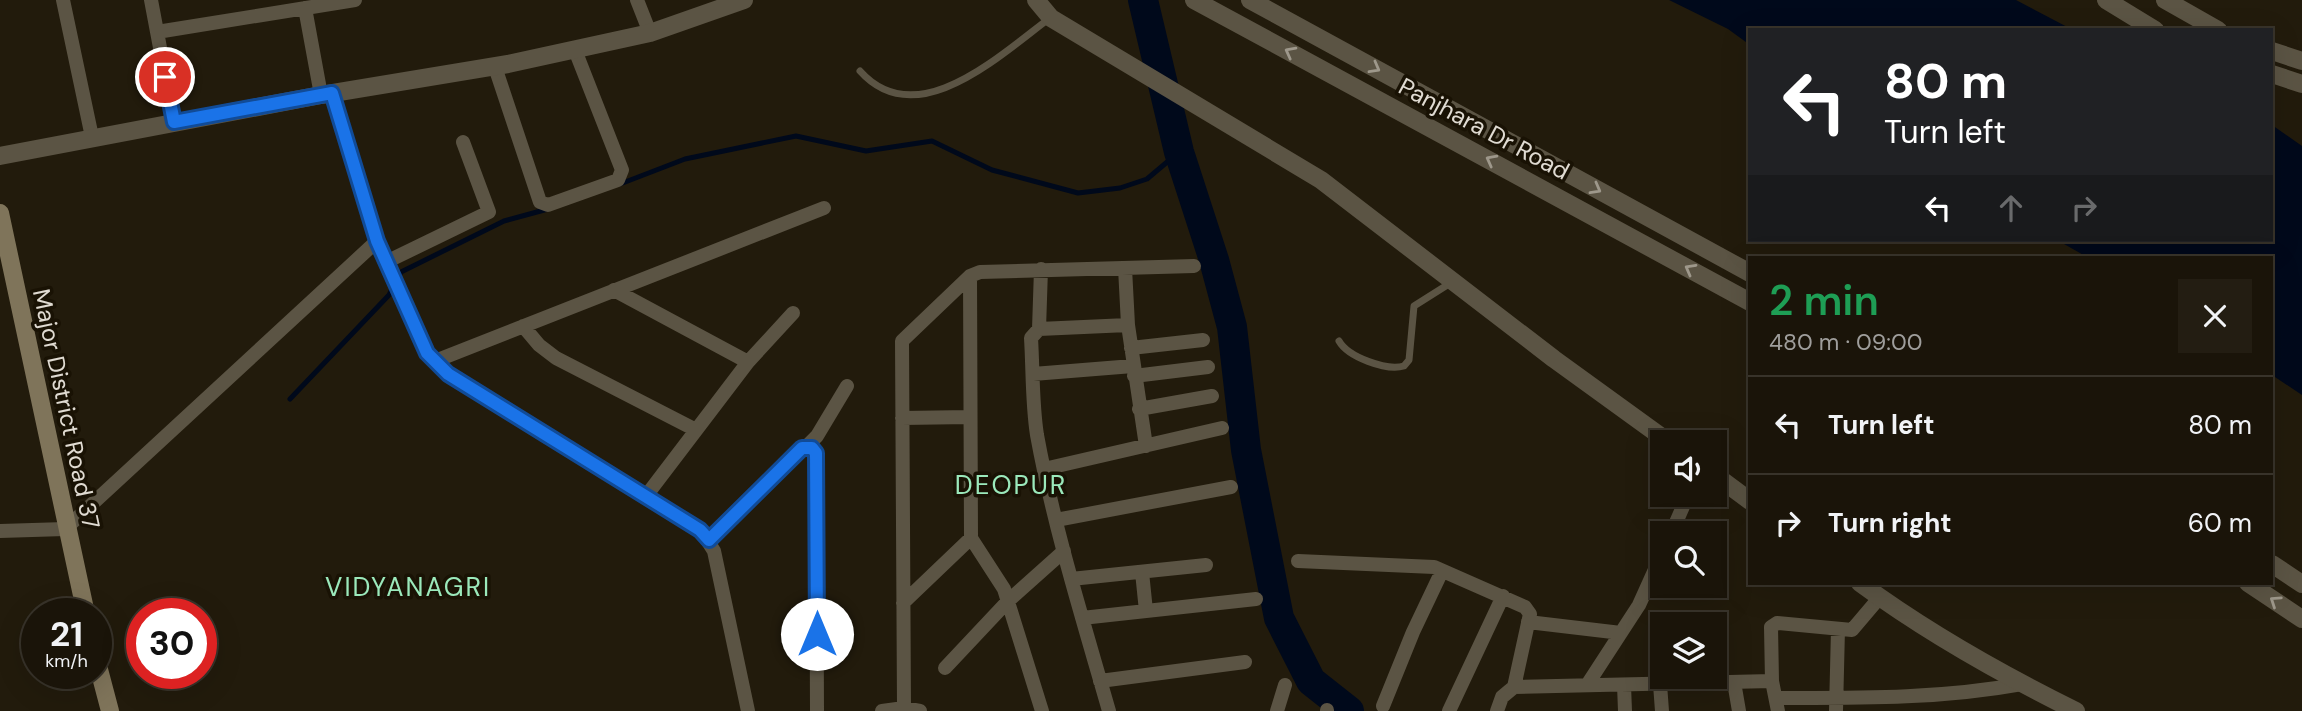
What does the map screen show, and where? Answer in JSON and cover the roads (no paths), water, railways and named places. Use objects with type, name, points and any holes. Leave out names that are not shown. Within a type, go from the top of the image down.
[{"type":"main road","name":"Major District Road 37","points":[[0,213],[5,263],[82,598]]},
{"type":"main road","points":[[104,689],[110,711]]},
{"type":"street","points":[[63,0],[92,137]]},
{"type":"street","points":[[151,0],[174,122]]},
{"type":"street","points":[[157,33],[355,0]]},
{"type":"street","points":[[636,0],[650,33]]},
{"type":"street","points":[[0,156],[575,50],[650,33],[744,0]]},
{"type":"street","points":[[1036,0],[1051,18],[1321,180],[1653,430]]},
{"type":"street","name":"Panjhara Dr Road","points":[[1194,0],[1748,301]]},
{"type":"street","name":"Panjhara Dr Road","points":[[1250,0],[1748,272]]},
{"type":"street","points":[[2106,0],[2152,28]]},
{"type":"street","points":[[2165,0],[2214,28]]},
{"type":"street","points":[[305,8],[327,94],[377,241],[427,353],[448,374],[700,530],[709,540],[714,551],[748,711]]},
{"type":"street","points":[[495,66],[540,202],[548,205],[618,180],[622,170],[575,50]]},
{"type":"street","points":[[2273,51],[2302,61]]},
{"type":"street","points":[[2273,74],[2302,84]]},
{"type":"street","points":[[386,262],[489,212],[463,142]]},
{"type":"street","points":[[435,361],[824,208]]},
{"type":"street","points":[[0,531],[65,529],[377,241]]},
{"type":"street","points":[[904,708],[902,341],[970,276],[988,270],[1194,267]]},
{"type":"street","points":[[1125,268],[1128,325],[1146,446]]},
{"type":"street","points":[[1041,269],[1039,329],[1031,338],[1037,432],[1071,579],[1109,711]]},
{"type":"street","points":[[970,276],[971,538],[1008,601],[1042,711]]},
{"type":"street","points":[[614,290],[748,362]]},
{"type":"street","points":[[646,496],[748,362],[793,313]]},
{"type":"street","points":[[1039,329],[1128,325]]},
{"type":"street","points":[[523,326],[539,345],[556,358],[696,430]]},
{"type":"street","points":[[1131,348],[1203,340]]},
{"type":"street","points":[[1033,374],[1208,367]]},
{"type":"street","points":[[709,540],[817,436],[847,386]]},
{"type":"street","points":[[1139,409],[1212,396]]},
{"type":"street","points":[[902,418],[970,417]]},
{"type":"street","points":[[1044,469],[1222,428]]},
{"type":"street","points":[[807,446],[816,453],[817,711]]},
{"type":"street","points":[[1727,484],[1748,500]]},
{"type":"street","points":[[1056,520],[1231,487]]},
{"type":"street","points":[[903,603],[971,538]]},
{"type":"street","points":[[945,667],[1008,601],[1064,551]]},
{"type":"street","points":[[1298,561],[1418,564],[1442,570],[1503,596],[1528,610],[1528,622],[1514,687],[1502,697],[1497,711]]},
{"type":"street","points":[[1071,579],[1206,565]]},
{"type":"street","points":[[2273,565],[2302,584]]},
{"type":"street","points":[[1383,706],[1442,570]]},
{"type":"street","points":[[1142,572],[1146,611]]},
{"type":"street","points":[[1587,685],[1639,605],[1650,581]]},
{"type":"street","points":[[1863,585],[1905,617],[2022,684],[2076,711]]},
{"type":"street","points":[[2251,585],[2302,619]]},
{"type":"street","points":[[1449,711],[1503,596]]},
{"type":"street","points":[[1880,597],[1852,630],[1777,623],[1771,627],[1772,681],[1777,704],[1836,704],[1917,698],[1974,693],[2022,684]]},
{"type":"street","points":[[1082,618],[1256,599]]},
{"type":"street","points":[[1528,622],[1621,633]]},
{"type":"street","points":[[1836,704],[1838,629]]},
{"type":"street","points":[[1100,681],[1245,662]]},
{"type":"street","points":[[1727,682],[1772,681]]},
{"type":"street","points":[[1734,682],[1739,711]]},
{"type":"street","points":[[1514,687],[1650,684]]},
{"type":"street","points":[[1277,711],[1285,685]]},
{"type":"street","points":[[1624,685],[1625,711]]},
{"type":"street","points":[[1660,689],[1662,711]]},
{"type":"street","points":[[882,711],[904,708],[920,711]]},
{"type":"lane","points":[[860,71],[870,82],[886,91],[921,96],[969,77],[1051,18]]},
{"type":"lane","points":[[1339,341],[1348,353],[1391,367],[1405,366],[1409,360],[1414,306],[1453,281]]},
{"type":"water","points":[[1669,0],[2016,0],[2069,28],[1748,28],[1748,44],[1728,29]]},
{"type":"water","points":[[2273,126],[2302,146],[2302,395],[2273,376],[2273,256],[2085,256],[2061,242],[2273,242]]},
{"type":"waterway","points":[[1143,0],[1179,152],[1214,260],[1232,327],[1246,450],[1279,618],[1311,681],[1349,711]]},
{"type":"waterway","points":[[620,184],[685,159],[796,136],[866,151],[932,141],[992,170],[1078,193],[1120,188],[1147,179],[1179,152]]},
{"type":"waterway","points":[[290,399],[389,295],[401,272],[504,221],[548,209]]},
{"type":"district","name":"DEOPUR","points":[[1011,485]]},
{"type":"district","name":"VIDYANAGRI","points":[[408,587]]}]
